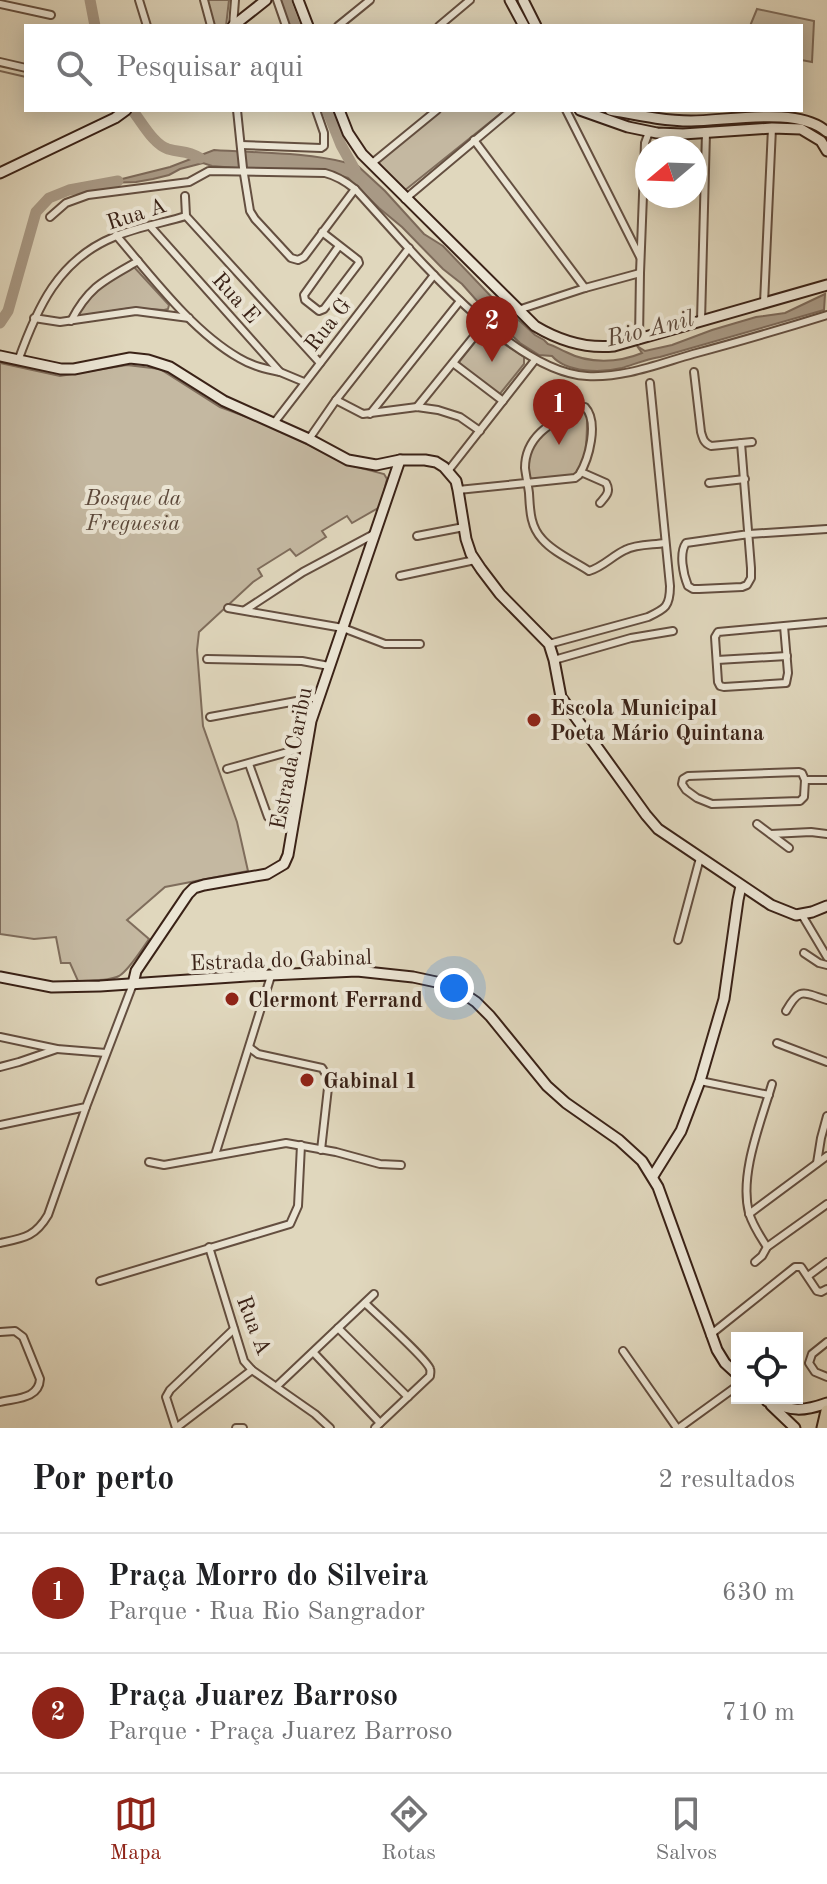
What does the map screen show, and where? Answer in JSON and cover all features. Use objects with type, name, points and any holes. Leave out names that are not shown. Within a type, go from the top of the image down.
[{"type":"highway","points":[[823,1428],[827,1411]]},
{"type":"main road","points":[[236,24],[266,0]]},
{"type":"main road","points":[[298,0],[307,24]]},
{"type":"main road","points":[[510,0],[523,24]]},
{"type":"main road","points":[[523,0],[535,24]]},
{"type":"main road","points":[[0,173],[124,112]]},
{"type":"main road","points":[[340,112],[354,145],[405,199],[535,326],[575,344],[614,346],[827,285]]},
{"type":"main road","points":[[586,112],[628,127],[665,134],[801,129],[821,141],[827,151]]},
{"type":"main road","points":[[622,112],[668,120],[803,119],[814,122],[827,132]]},
{"type":"main road","points":[[649,132],[652,127],[660,125],[693,125],[718,120]]},
{"type":"main road","points":[[0,356],[61,369],[83,368],[130,358],[158,362],[224,401],[358,463],[376,465],[400,460],[436,462],[456,481],[471,554],[500,594],[549,644],[561,697],[658,829],[771,905],[802,915],[827,906]]},
{"type":"main road","name":"Estrada Caribu","points":[[133,984],[136,971],[194,888],[258,877],[284,864],[318,697],[400,460]]},
{"type":"main road","points":[[653,1176],[681,1131],[700,1081],[724,999],[741,886]]},
{"type":"main road","name":"Estrada do Gabinal","points":[[0,977],[52,987],[357,971],[413,977],[457,989],[483,1009],[547,1086],[619,1140],[653,1176],[710,1335],[731,1368]]},
{"type":"main road","points":[[638,1157],[667,1155]]},
{"type":"main road","points":[[777,1404],[802,1411],[827,1403]]},
{"type":"main road","points":[[770,1404],[795,1428]]},
{"type":"street","points":[[139,0],[146,24]]},
{"type":"street","points":[[204,0],[210,24]]},
{"type":"street","points":[[233,24],[235,0]]},
{"type":"street","points":[[277,0],[285,24]]},
{"type":"street","points":[[340,24],[370,0]]},
{"type":"street","points":[[441,24],[470,0]]},
{"type":"street","points":[[0,4],[51,15]]},
{"type":"street","points":[[0,62],[24,68]]},
{"type":"street","points":[[237,112],[249,207],[252,215],[290,257],[298,260],[304,257],[355,189]]},
{"type":"street","points":[[241,148],[317,149],[324,146],[324,133],[317,112]]},
{"type":"street","points":[[371,164],[435,112]]},
{"type":"street","points":[[405,199],[509,112]]},
{"type":"street","points":[[567,112],[640,258]]},
{"type":"street","points":[[764,303],[772,128]]},
{"type":"street","points":[[639,339],[645,143],[649,132]]},
{"type":"street","points":[[701,321],[706,132]]},
{"type":"street","points":[[474,140],[585,288]]},
{"type":"street","points":[[50,217],[66,203],[88,195],[189,182],[209,171],[243,169],[325,173],[341,178],[355,189],[434,275],[485,323],[535,360],[573,374],[598,376],[628,373],[827,315]]},
{"type":"street","points":[[185,196],[186,216],[320,363]]},
{"type":"street","name":"Rua A","points":[[18,361],[44,298],[72,264],[116,235],[186,216]]},
{"type":"street","name":"Rua E","points":[[150,226],[280,372],[304,382]]},
{"type":"street","points":[[322,232],[358,260],[359,263],[321,311],[305,300],[304,295],[339,246]]},
{"type":"street","points":[[116,235],[189,318],[214,340],[242,360],[280,372]]},
{"type":"street","name":"Rua G","points":[[274,423],[409,248]]},
{"type":"street","points":[[71,321],[92,290],[138,261]]},
{"type":"street","points":[[518,310],[640,273]]},
{"type":"street","points":[[309,439],[434,275]]},
{"type":"street","points":[[370,414],[460,301]]},
{"type":"street","points":[[34,318],[50,322],[71,321],[130,311],[189,318]]},
{"type":"street","points":[[417,407],[485,323]]},
{"type":"street","points":[[448,471],[535,360]]},
{"type":"street","points":[[453,363],[503,401]]},
{"type":"street","points":[[694,372],[706,444],[752,442]]},
{"type":"street","points":[[549,644],[648,617],[668,604],[670,598],[650,383]]},
{"type":"street","points":[[336,400],[358,414],[417,407],[449,413],[480,431]]},
{"type":"street","points":[[458,490],[527,482],[575,478],[581,472],[591,445],[591,414],[585,407],[547,426],[530,444],[525,469],[527,482],[531,520],[540,537],[548,546],[589,571],[625,550],[665,543]]},
{"type":"street","points":[[741,443],[745,479],[749,534],[751,578],[742,587],[693,589],[688,586],[682,552],[683,546],[691,541],[749,534],[827,529]]},
{"type":"street","points":[[581,472],[606,483],[608,493],[600,503]]},
{"type":"street","points":[[709,483],[745,479]]},
{"type":"street","points":[[417,536],[464,527]]},
{"type":"street","points":[[245,610],[303,572],[376,533]]},
{"type":"street","points":[[400,576],[475,560]]},
{"type":"street","points":[[228,608],[343,628],[385,644],[420,644]]},
{"type":"street","points":[[784,626],[788,679],[782,684],[720,686],[715,637],[718,632],[827,622]]},
{"type":"street","points":[[554,660],[640,635],[673,631]]},
{"type":"street","points":[[717,660],[787,656]]},
{"type":"street","points":[[207,659],[312,661],[329,666]]},
{"type":"street","points":[[210,717],[318,697]]},
{"type":"street","points":[[227,769],[306,747]]},
{"type":"street","points":[[249,764],[268,817],[294,826]]},
{"type":"street","points":[[799,772],[805,780],[803,800],[785,802],[712,804],[697,798],[682,784],[684,777],[703,775],[799,772]]},
{"type":"street","points":[[805,780],[827,780]]},
{"type":"street","points":[[757,824],[789,848]]},
{"type":"street","points":[[771,834],[827,834]]},
{"type":"street","points":[[678,940],[700,858]]},
{"type":"street","points":[[802,915],[827,957]]},
{"type":"street","points":[[804,953],[827,965]]},
{"type":"street","points":[[215,1155],[271,976]]},
{"type":"street","points":[[0,1243],[32,1234],[48,1215],[133,984]]},
{"type":"street","points":[[786,1011],[799,993],[827,1000]]},
{"type":"street","points":[[0,1037],[57,1049],[106,1053]]},
{"type":"street","points":[[777,1043],[827,1062]]},
{"type":"street","points":[[250,1048],[258,1054],[322,1068],[326,1072],[329,1079],[321,1150]]},
{"type":"street","points":[[0,1067],[57,1049]]},
{"type":"street","points":[[246,1059],[258,1054]]},
{"type":"street","points":[[700,1081],[769,1095]]},
{"type":"street","points":[[767,1247],[749,1214],[745,1186],[772,1084]]},
{"type":"street","points":[[0,1125],[86,1107]]},
{"type":"street","points":[[817,1163],[827,1116]]},
{"type":"street","points":[[149,1162],[164,1165],[286,1143],[380,1164],[401,1165]]},
{"type":"street","points":[[100,1281],[290,1224],[298,1206],[301,1145]]},
{"type":"street","points":[[749,1214],[827,1156]]},
{"type":"street","points":[[755,1262],[767,1247],[827,1204]]},
{"type":"street","name":"Rua A","points":[[176,1428],[252,1370],[244,1361],[209,1247]]},
{"type":"street","points":[[808,1276],[827,1262]]},
{"type":"street","points":[[710,1335],[795,1267],[801,1267],[817,1291],[827,1289]]},
{"type":"street","points":[[277,1386],[374,1294]]},
{"type":"street","points":[[314,1353],[378,1426],[430,1376],[429,1366],[365,1303]]},
{"type":"street","points":[[338,1328],[408,1397]]},
{"type":"street","points":[[176,1428],[166,1397],[170,1390],[234,1329]]},
{"type":"street","points":[[0,1332],[15,1331],[23,1337],[41,1385],[30,1396],[0,1402]]},
{"type":"street","points":[[827,1342],[812,1354],[809,1363],[815,1372],[827,1377]]},
{"type":"street","points":[[623,1351],[678,1428],[731,1390]]},
{"type":"street","points":[[252,1370],[330,1428]]},
{"type":"street","points":[[236,1428],[243,1428]]},
{"type":"green space","points":[[206,0],[229,0],[226,24],[212,24]]},
{"type":"green space","points":[[757,9],[814,21],[812,62],[803,60],[803,24],[751,24]]},
{"type":"green space","points":[[439,112],[503,112],[404,191],[378,165],[380,160]]},
{"type":"green space","points":[[134,267],[169,305],[168,309],[131,308],[79,316],[77,312],[89,297],[109,280]]},
{"type":"green space","points":[[484,331],[524,357],[524,364],[499,395],[459,363]]},
{"type":"green space","name":"Bosque da Freguesia","points":[[0,363],[60,376],[127,365],[160,369],[220,407],[274,427],[346,464],[384,474],[387,479],[380,507],[352,523],[347,516],[322,531],[326,537],[296,556],[290,549],[258,569],[262,576],[199,632],[197,650],[203,726],[237,822],[248,871],[165,887],[127,920],[149,939],[127,969],[110,979],[78,981],[70,963],[61,963],[56,937],[34,939],[0,934]]},
{"type":"green space","points":[[582,410],[587,415],[587,428],[581,468],[568,476],[531,479],[527,472],[530,448],[545,430]]},
{"type":"shaded area","points":[[214,150],[298,155],[348,163],[349,160],[385,191],[424,234],[443,246],[503,309],[548,344],[584,359],[604,361],[633,356],[642,353],[637,346],[645,351],[672,345],[756,317],[785,313],[825,294],[824,310],[622,368],[604,371],[575,369],[552,356],[539,355],[520,343],[495,315],[348,178],[325,171],[236,168],[203,163],[153,179],[106,183],[170,167]]},
{"type":"waterway","points":[[90,0],[95,24]]},
{"type":"waterway","points":[[285,0],[294,24]]},
{"type":"waterway","points":[[0,71],[24,77]]},
{"type":"waterway","points":[[134,112],[163,146],[200,158]]},
{"type":"waterway","points":[[328,112],[355,170]]},
{"type":"waterway","points":[[0,323],[8,311],[36,212],[49,198],[69,190],[118,181]]},
{"type":"place","name":"Praça Juarez Barroso","points":[[492,362]]},
{"type":"place","name":"Praça Morro do Silveira","points":[[559,445]]},
{"type":"place","name":"Escola Municipal Poeta Mário Quintana","points":[[534,720]]},
{"type":"place","name":"Clermont Ferrand","points":[[232,999]]},
{"type":"place","name":"Gabinal 1","points":[[307,1080]]},
{"type":"water label","name":"Rio Anil","points":[[650,328]]}]
